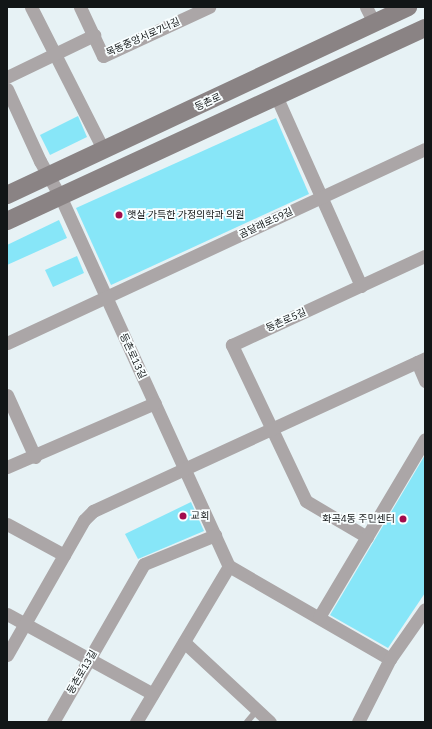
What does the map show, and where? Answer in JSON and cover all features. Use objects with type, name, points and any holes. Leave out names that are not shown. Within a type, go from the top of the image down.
[{"type":"main road","name":"등촌로","points":[[7,195],[51,176],[408,7]]},
{"type":"main road","points":[[7,221],[61,198],[425,28]]},
{"type":"street","points":[[31,7],[104,151]]},
{"type":"street","name":"목동중앙서로7나길","points":[[80,7],[103,56],[209,7]]},
{"type":"street","points":[[366,7],[374,23]]},
{"type":"street","points":[[7,77],[94,35]]},
{"type":"street","name":"등촌로13길","points":[[7,89],[40,162],[51,176],[229,566]]},
{"type":"street","points":[[277,98],[361,286]]},
{"type":"street","name":"곰달래로59길","points":[[7,343],[425,149]]},
{"type":"street","name":"등촌로5길","points":[[271,430],[232,344],[425,256]]},
{"type":"street","points":[[7,655],[84,520],[94,511],[421,360],[425,381]]},
{"type":"street","points":[[8,400],[35,457]]},
{"type":"street","points":[[7,467],[35,457],[155,403]]},
{"type":"street","points":[[271,430],[306,501],[367,537]]},
{"type":"street","points":[[319,617],[425,439]]},
{"type":"street","points":[[7,524],[64,556]]},
{"type":"street","name":"등촌로13길","points":[[53,722],[144,564],[215,535]]},
{"type":"street","points":[[136,722],[229,566],[390,659]]},
{"type":"street","points":[[358,722],[390,659],[425,609]]},
{"type":"street","points":[[7,614],[153,694]]},
{"type":"street","points":[[184,642],[270,722]]},
{"type":"lane","points":[[247,722],[257,710]]},
{"type":"building","points":[[78,116],[87,137],[50,155],[40,135]]},
{"type":"building","points":[[276,118],[309,194],[111,285],[76,208]]},
{"type":"building","points":[[59,220],[67,238],[7,265],[7,245]]},
{"type":"building","points":[[77,256],[84,273],[53,287],[45,270]]},
{"type":"building","name":"화곡4동 주민센터","points":[[425,455],[425,593],[388,648],[330,615]]},
{"type":"building","name":"교회","points":[[191,502],[204,531],[138,559],[125,534]]},
{"type":"place","name":"햇살 가득한 가정의학과 의원","points":[[119,215]]},
{"type":"place","name":"교회","points":[[183,516]]},
{"type":"place","name":"화곡4동 주민센터","points":[[403,519]]}]
